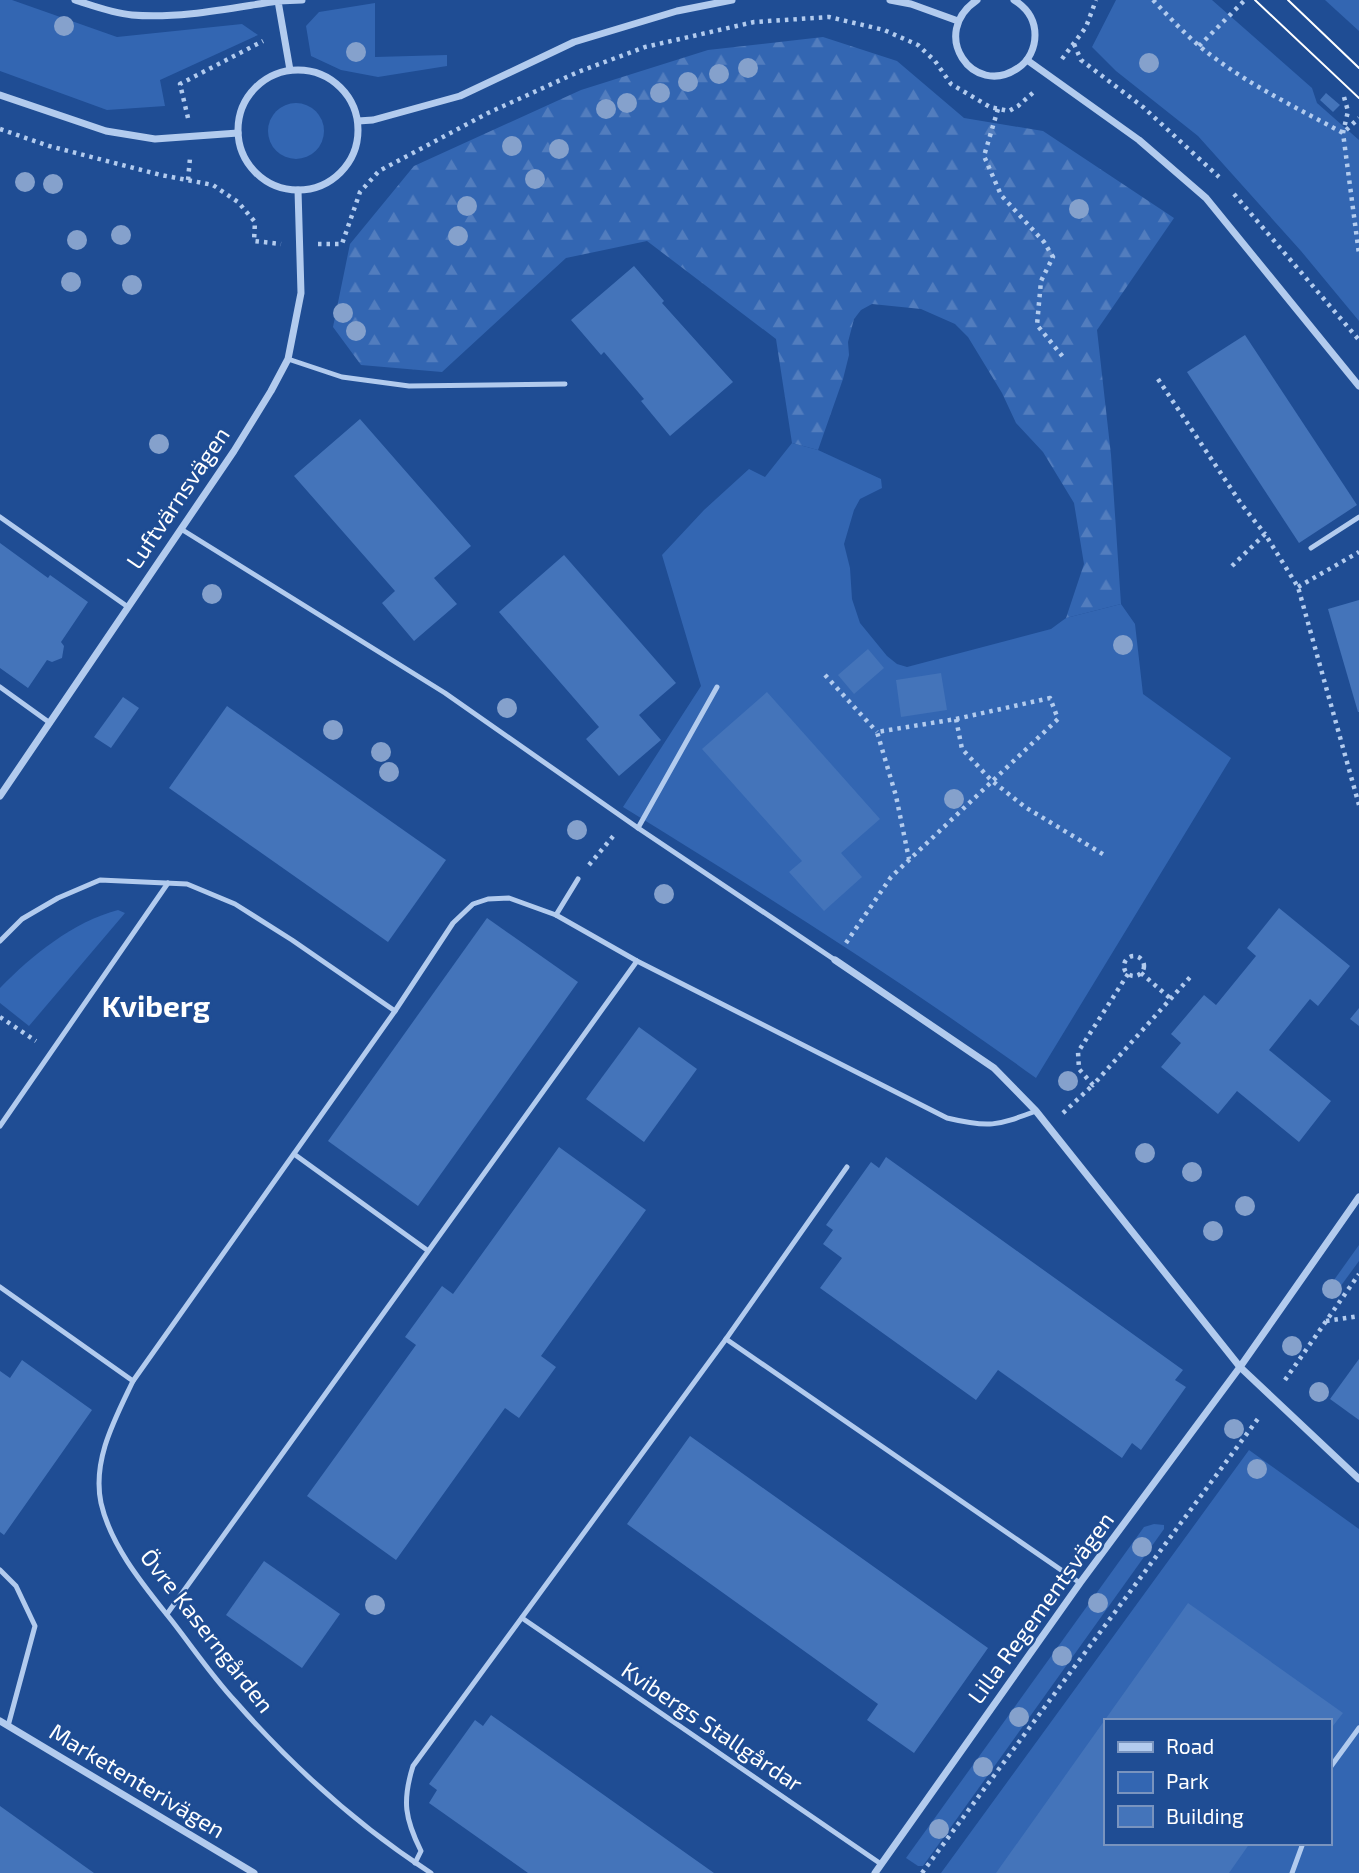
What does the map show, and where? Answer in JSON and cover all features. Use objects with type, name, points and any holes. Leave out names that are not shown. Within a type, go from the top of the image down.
[{"type":"street","points":[[75,0],[106,11],[165,16],[302,0]]},
{"type":"street","points":[[358,121],[373,120],[460,96],[574,42],[677,11],[732,0]]},
{"type":"street","points":[[890,0],[911,4],[958,21]]},
{"type":"street","points":[[976,0],[958,21],[955,34],[957,47],[963,60],[973,69],[998,76],[1011,72],[1027,60],[1034,48],[1035,29],[1031,17],[1025,3],[1014,0]]},
{"type":"street","points":[[278,1],[290,70]]},
{"type":"street","points":[[1027,60],[1139,140],[1206,198],[1359,386]]},
{"type":"street","points":[[290,70],[313,71],[335,81],[351,99],[358,121],[356,150],[344,169],[320,186],[298,190],[273,185],[257,174],[242,152],[238,133],[240,113],[254,89],[277,73],[290,70]]},
{"type":"street","points":[[0,95],[106,131],[155,139],[238,133]]},
{"type":"street","name":"Luftvärnsvägen","points":[[0,796],[181,528],[271,391],[288,359],[301,293],[298,190]]},
{"type":"street","points":[[835,960],[994,1068],[1036,1111],[1240,1367],[1359,1479]]},
{"type":"street","name":"Lilla Regementsvägen","points":[[875,1873],[1080,1583],[1240,1367],[1359,1197]]},
{"type":"street","name":"Marketenterivägen","points":[[0,1721],[254,1873]]},
{"type":"lane","points":[[288,359],[342,377],[409,386],[565,384]]},
{"type":"lane","points":[[0,517],[128,607]]},
{"type":"lane","points":[[1311,548],[1359,517]]},
{"type":"lane","points":[[181,528],[445,693],[626,820],[835,960]]},
{"type":"lane","points":[[0,687],[50,723]]},
{"type":"lane","points":[[639,828],[717,687]]},
{"type":"lane","points":[[556,915],[578,879]]},
{"type":"lane","points":[[0,941],[22,919],[58,898],[100,880],[187,884],[235,904],[395,1011]]},
{"type":"lane","points":[[0,1126],[168,883]]},
{"type":"lane","name":"Övre Kaserngården","points":[[431,1873],[357,1820],[290,1759],[233,1700],[132,1569],[111,1530],[101,1502],[100,1465],[113,1424],[133,1381],[395,1011],[453,923],[473,904],[488,899],[509,898],[556,915],[637,961],[947,1118],[980,1126],[1004,1123],[1036,1111]]},
{"type":"lane","points":[[167,1614],[637,961]]},
{"type":"lane","points":[[294,1154],[427,1250]]},
{"type":"lane","points":[[415,1863],[421,1851],[410,1829],[405,1792],[413,1766],[726,1339],[847,1167]]},
{"type":"lane","points":[[0,1287],[133,1381]]},
{"type":"lane","points":[[726,1339],[1080,1583]]},
{"type":"lane","points":[[0,1570],[16,1586],[35,1626],[8,1726]]},
{"type":"lane","name":"Kvibergs Stallgårdar","points":[[522,1618],[881,1864]]},
{"type":"lane","points":[[1331,1766],[1359,1728]]},
{"type":"lane","points":[[1292,1873],[1302,1845]]},
{"type":"path","points":[[1074,44],[1086,27],[1095,0]]},
{"type":"path","points":[[1153,0],[1199,46],[1242,76],[1343,133]]},
{"type":"path","points":[[1199,46],[1245,0]]},
{"type":"path","points":[[342,243],[360,192],[379,171],[451,132],[578,72],[622,55],[645,47],[754,23],[828,18],[884,30],[918,46],[935,61],[951,83],[981,102],[1009,111],[1030,97]]},
{"type":"path","points":[[188,180],[192,136],[180,84],[262,41],[284,37]]},
{"type":"path","points":[[1344,97],[1348,111],[1343,133],[1359,254]]},
{"type":"path","points":[[998,109],[984,156],[1001,195],[1044,242],[1053,257],[1041,281],[1037,325],[1063,357]]},
{"type":"path","points":[[1343,133],[1359,118]]},
{"type":"path","points":[[0,129],[49,146],[213,185],[238,202],[255,222],[254,241]]},
{"type":"path","points":[[1158,379],[1242,505],[1265,534],[1297,587],[1359,806]]},
{"type":"path","points":[[1232,566],[1265,534]]},
{"type":"path","points":[[1297,587],[1359,552]]},
{"type":"path","points":[[825,674],[877,732],[896,796],[909,859]]},
{"type":"path","points":[[835,960],[891,877],[1058,719],[1050,698],[956,719],[877,732]]},
{"type":"path","points":[[956,719],[962,749],[991,780],[1025,807],[1106,856]]},
{"type":"path","points":[[578,879],[626,820]]},
{"type":"path","points":[[1135,956],[1144,966],[1141,973],[1134,976],[1128,974],[1125,969],[1126,961],[1135,956]]},
{"type":"path","points":[[1141,973],[1171,999]]},
{"type":"path","points":[[1093,1085],[1079,1069],[1078,1052],[1128,974]]},
{"type":"path","points":[[1048,1126],[1093,1085],[1193,974]]},
{"type":"path","points":[[0,1017],[27,1035]]},
{"type":"path","points":[[1325,1321],[1359,1316]]},
{"type":"path","points":[[922,1873],[1198,1499]]},
{"type":"green space","points":[[0,0],[12,0],[117,37],[242,24],[258,35],[160,80],[165,106],[107,110],[0,71]]},
{"type":"green space","points":[[1116,0],[1212,0],[1312,88],[1317,103],[1359,140],[1359,321],[1301,251],[1198,136],[1116,71],[1092,47]]},
{"type":"green space","points":[[1325,0],[1359,0],[1359,31]]},
{"type":"green space","points":[[375,3],[375,57],[447,55],[447,66],[378,77],[341,70],[311,56],[306,26],[319,12]]},
{"type":"green space","points":[[823,37],[897,61],[964,118],[1043,131],[1174,218],[1097,330],[1111,455],[1121,604],[1066,618],[1084,564],[1074,503],[1043,452],[1016,423],[1002,393],[968,337],[955,324],[921,309],[872,304],[861,310],[854,319],[843,379],[818,450],[792,443],[776,339],[647,241],[566,258],[442,372],[361,365],[333,327],[350,244],[414,166],[581,90],[708,50]]},
{"type":"green space","points":[[291,103],[301,103],[316,111],[322,120],[322,142],[316,151],[301,159],[291,159],[273,147],[268,136],[268,126],[280,108]]},
{"type":"green space","points":[[792,443],[818,450],[881,479],[882,488],[860,499],[844,544],[850,568],[852,599],[860,623],[897,664],[907,667],[1051,629],[1066,618],[1121,604],[1135,624],[1143,694],[1231,758],[1036,1078],[832,939],[623,807],[701,686],[662,555],[704,510],[749,469],[765,477]]},
{"type":"green space","points":[[118,910],[125,913],[29,1026],[0,1003],[0,988],[40,952],[69,931],[101,915]]},
{"type":"green space","points":[[1359,1245],[1359,1261],[1332,1298],[1324,1294]]},
{"type":"green space","points":[[1249,1450],[1359,1529],[1359,1873],[941,1873]]},
{"type":"green space","points":[[1164,1525],[1164,1529],[923,1866],[918,1866],[906,1858],[1144,1527]]},
{"type":"building","points":[[1326,93],[1340,105],[1333,112],[1320,100]]},
{"type":"building","points":[[634,266],[664,301],[662,303],[733,382],[670,436],[641,401],[644,399],[604,352],[601,355],[571,320]]},
{"type":"building","points":[[1245,335],[1357,505],[1299,543],[1187,372]]},
{"type":"building","points":[[360,419],[471,546],[434,578],[457,604],[414,641],[382,603],[395,591],[294,476]]},
{"type":"building","points":[[0,543],[48,578],[50,575],[88,602],[61,642],[64,646],[62,658],[52,662],[47,660],[28,688],[0,668]]},
{"type":"building","points":[[564,555],[676,683],[639,715],[661,740],[619,776],[586,739],[599,727],[499,612]]},
{"type":"building","points":[[1359,600],[1359,712],[1358,712],[1328,609]]},
{"type":"building","points":[[868,649],[884,668],[854,694],[838,675]]},
{"type":"building","points":[[941,673],[947,710],[901,717],[896,680]]},
{"type":"building","points":[[767,692],[880,819],[841,853],[862,877],[824,911],[789,872],[802,861],[702,749]]},
{"type":"building","points":[[123,697],[139,708],[111,748],[94,737]]},
{"type":"building","points":[[227,706],[446,860],[388,942],[169,788]]},
{"type":"building","points":[[1279,908],[1350,966],[1318,1006],[1310,999],[1269,1050],[1331,1101],[1299,1142],[1237,1091],[1218,1114],[1161,1067],[1181,1043],[1171,1034],[1204,995],[1216,1005],[1256,956],[1247,948]]},
{"type":"building","points":[[487,918],[578,982],[418,1206],[328,1141]]},
{"type":"building","points":[[1359,1008],[1359,1026],[1350,1019]]},
{"type":"building","points":[[639,1027],[697,1069],[644,1142],[586,1099]]},
{"type":"building","points":[[559,1147],[646,1210],[541,1356],[556,1367],[519,1418],[505,1408],[396,1560],[307,1496],[416,1345],[405,1337],[442,1286],[453,1294]]},
{"type":"building","points":[[886,1157],[1183,1370],[1175,1380],[1186,1387],[1141,1450],[1132,1443],[1122,1458],[998,1370],[976,1400],[820,1288],[842,1258],[823,1244],[833,1230],[826,1225],[871,1162],[879,1168]]},
{"type":"building","points":[[1359,1359],[1359,1420],[1330,1399]]},
{"type":"building","points":[[22,1360],[92,1410],[4,1535],[0,1532],[0,1371],[10,1378]]},
{"type":"building","points":[[690,1436],[988,1648],[914,1753],[867,1720],[878,1704],[627,1524]]},
{"type":"building","points":[[264,1561],[340,1614],[302,1668],[226,1615]]},
{"type":"building","points":[[1188,1603],[1343,1713],[1331,1728],[1331,1719],[1106,1719]]},
{"type":"building","points":[[491,1715],[714,1873],[528,1873],[429,1803],[437,1790],[429,1784],[475,1720],[483,1726]]},
{"type":"building","points":[[1104,1721],[1104,1845],[1249,1845],[1229,1873],[996,1873]]},
{"type":"building","points":[[0,1806],[94,1873],[0,1873]]},
{"type":"tram line","points":[[1255,0],[1359,98]]},
{"type":"tram line","points":[[1288,0],[1359,68]]},
{"type":"district","name":"Kviberg","points":[[156,1007]]}]
